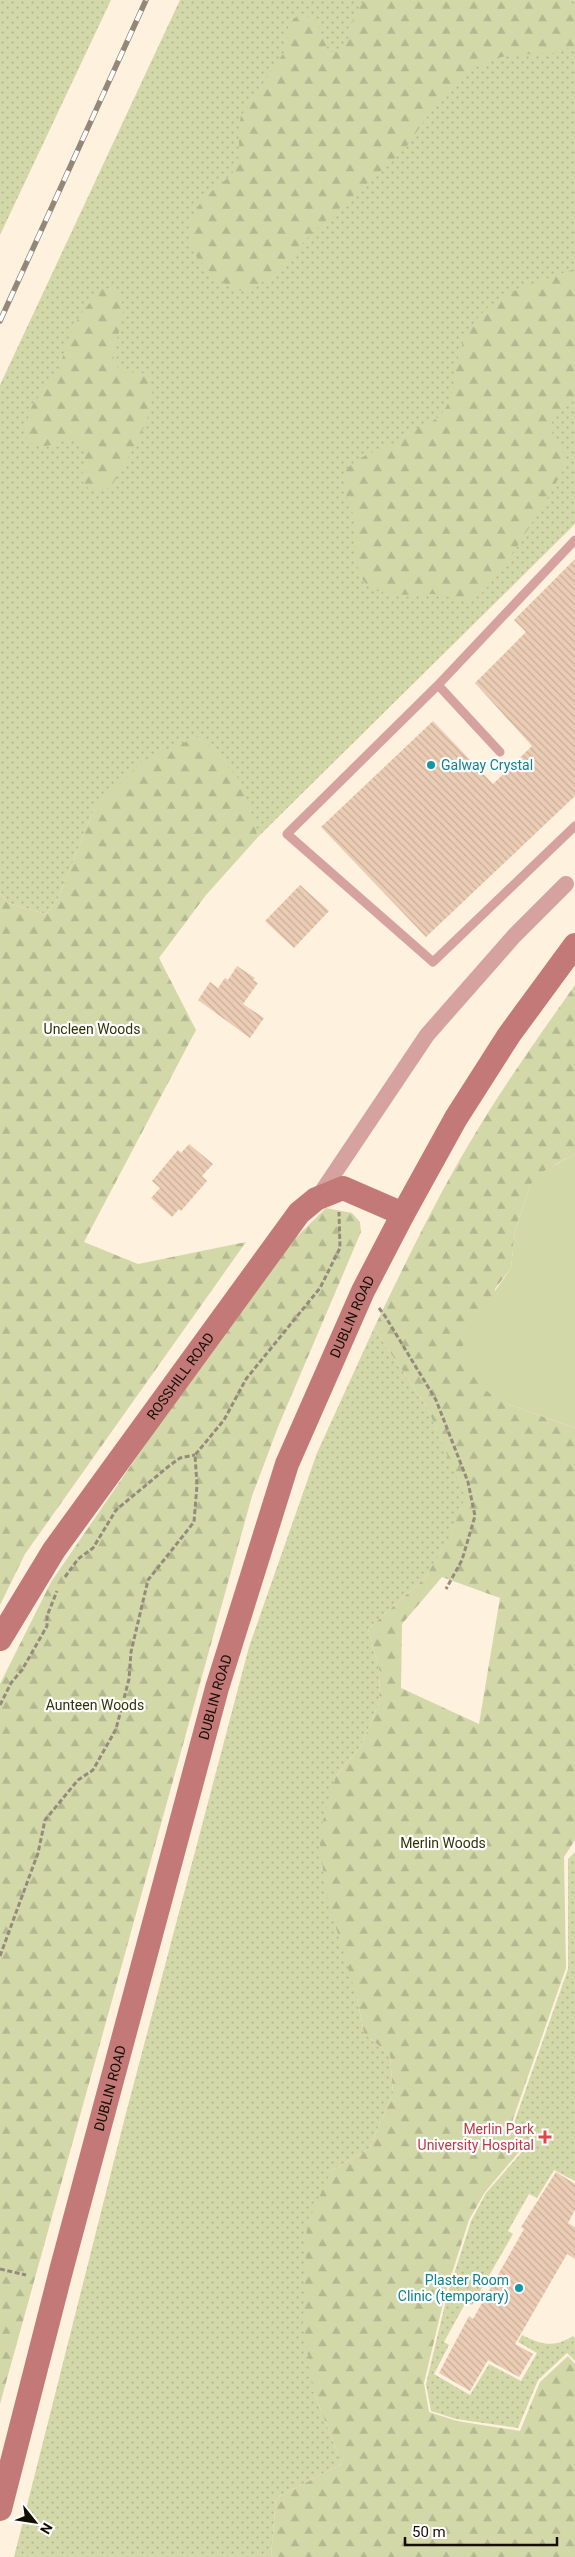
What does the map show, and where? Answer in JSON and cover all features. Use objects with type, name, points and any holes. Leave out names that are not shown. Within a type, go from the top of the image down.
[{"type":"main road","name":"DUBLIN ROAD","points":[[0,2509],[64,2258],[217,1688],[287,1464],[363,1291],[403,1214],[461,1110],[509,1035],[575,945]]},
{"type":"main road","points":[[326,1195],[343,1188],[403,1214]]},
{"type":"main road","name":"ROSSHILL ROAD","points":[[0,1639],[54,1550],[299,1213],[326,1195]]},
{"type":"street","points":[[326,1195],[427,1035],[514,936],[566,884]]},
{"type":"lane","points":[[575,540],[438,684],[287,834],[433,962],[575,826]]},
{"type":"lane","points":[[438,684],[500,752]]},
{"type":"path","points":[[62,1581],[78,1559],[93,1548],[116,1510],[180,1458],[195,1455],[224,1420],[246,1379],[320,1288],[340,1248],[340,1234],[326,1195]]},
{"type":"path","points":[[363,1291],[386,1316],[436,1400],[468,1482],[475,1516],[462,1560],[446,1589]]},
{"type":"path","points":[[0,1956],[38,1853],[45,1820],[78,1780],[93,1770],[116,1729],[129,1679],[131,1652],[148,1580],[194,1522],[197,1485],[195,1455]]},
{"type":"path","points":[[0,1706],[11,1683],[22,1670],[47,1626],[47,1616],[57,1590]]},
{"type":"path","points":[[0,2269],[26,2275]]},
{"type":"green space","points":[[0,0],[111,0],[0,235]]},
{"type":"green space","points":[[180,0],[575,0],[575,524],[258,837],[249,811],[94,809],[59,897],[46,914],[8,903],[0,893],[0,385]]},
{"type":"green space","points":[[367,0],[569,0],[575,10],[575,46],[553,53],[509,55],[488,61],[469,71],[452,85],[438,101],[407,146],[310,235],[274,275],[246,292],[233,288],[216,278],[195,254],[189,236],[192,218],[202,201],[230,176],[235,169],[239,157],[241,116],[285,51],[288,28],[294,18],[305,15],[316,22],[329,52],[340,52],[348,39],[356,12]]},
{"type":"green space","points":[[575,269],[575,400],[563,409],[552,422],[554,433],[567,460],[553,488],[526,532],[498,574],[478,596],[461,599],[433,594],[402,595],[380,592],[371,588],[359,572],[356,555],[356,526],[346,493],[345,471],[362,457],[394,443],[413,430],[433,421],[442,413],[449,402],[457,362],[464,340],[474,323],[486,309],[501,298],[517,290]]},
{"type":"green space","points":[[102,288],[113,289],[123,306],[114,361],[119,368],[129,372],[147,373],[152,388],[152,399],[144,425],[124,465],[111,487],[100,490],[89,489],[81,480],[85,453],[76,439],[46,446],[35,446],[27,438],[25,427],[32,406],[59,368],[70,335],[80,315]]},
{"type":"green space","name":"Uncleen Woods","points":[[200,736],[240,780],[258,837],[206,895],[159,958],[196,1030],[84,1242],[138,1264],[246,1242],[25,1554],[0,1605],[0,893],[8,903],[46,914],[59,897],[94,809],[146,758]]},
{"type":"green space","name":"Merlin Woods","points":[[575,985],[575,1154],[556,1164],[530,1185],[515,1231],[511,1268],[495,1289],[505,1403],[575,1428],[575,1840],[564,1857],[566,1968],[512,2122],[519,2152],[485,2192],[469,2220],[445,2295],[424,2383],[429,2412],[457,2421],[520,2431],[540,2382],[568,2356],[575,2364],[575,2557],[271,2557],[276,2498],[342,2464],[313,2390],[303,2322],[307,2224],[331,2171],[369,2149],[393,2093],[390,2055],[364,2033],[357,1998],[326,1894],[319,1835],[336,1776],[361,1746],[379,1703],[380,1672],[368,1629],[425,1578],[450,1536],[465,1497],[428,1409],[374,1328],[453,1171],[505,1086]],"holes":[[[442,1577],[500,1598],[479,1724],[401,1688],[402,1624]]]},
{"type":"green space","points":[[575,1154],[575,1428],[505,1403],[485,1390],[460,1359],[466,1333],[511,1268],[515,1231],[530,1185],[542,1172]]},
{"type":"green space","name":"Aunteen Woods","points":[[326,1208],[352,1213],[360,1222],[361,1232],[278,1427],[252,1496],[0,2404],[0,1684],[51,1582],[269,1264]]},
{"type":"green space","points":[[374,1328],[428,1409],[466,1497],[449,1539],[425,1578],[368,1629],[380,1672],[379,1703],[361,1746],[336,1776],[357,1998],[364,2033],[390,2055],[393,2093],[369,2149],[331,2171],[313,2390],[342,2464],[276,2498],[271,2557],[14,2557],[125,2117],[249,1647],[317,1453]]},
{"type":"green space","points":[[575,1852],[575,2181],[554,2170],[537,2198],[529,2194],[508,2231],[513,2234],[472,2305],[466,2302],[444,2342],[449,2345],[434,2374],[470,2395],[489,2364],[521,2381],[537,2353],[518,2342],[522,2335],[548,2344],[554,2344],[573,2336],[575,2338],[575,2361],[567,2353],[538,2380],[518,2428],[456,2419],[431,2411],[426,2384],[447,2296],[471,2221],[486,2193],[521,2153],[514,2123],[568,1969],[568,1859]]},
{"type":"building","name":"Galway Crystal","points":[[575,559],[575,796],[426,937],[321,827],[433,721],[493,784],[532,746],[475,683],[526,632],[514,620]]},
{"type":"building","points":[[300,885],[329,911],[294,948],[265,921]]},
{"type":"building","points":[[237,966],[255,978],[253,980],[258,983],[243,1004],[264,1018],[250,1038],[198,1000],[210,982],[218,988],[225,978],[228,980]]},
{"type":"building","points":[[189,1144],[213,1164],[202,1176],[207,1181],[181,1211],[179,1209],[172,1217],[151,1198],[160,1188],[152,1181],[178,1150],[181,1153]]},
{"type":"building","name":"Plaster Room Clinic (temporary)","points":[[556,2172],[575,2184],[575,2210],[568,2223],[575,2227],[575,2259],[567,2254],[515,2344],[533,2354],[519,2377],[488,2360],[470,2391],[439,2373],[469,2316],[473,2319],[524,2229],[521,2227]]},
{"type":"railway","points":[[0,321],[146,0]]},
{"type":"place","name":"Galway Crystal","points":[[431,765]]},
{"type":"place","name":"Merlin Park University Hospital","points":[[545,2137]]},
{"type":"place","name":"Plaster Room Clinic (temporary)","points":[[519,2288]]}]
